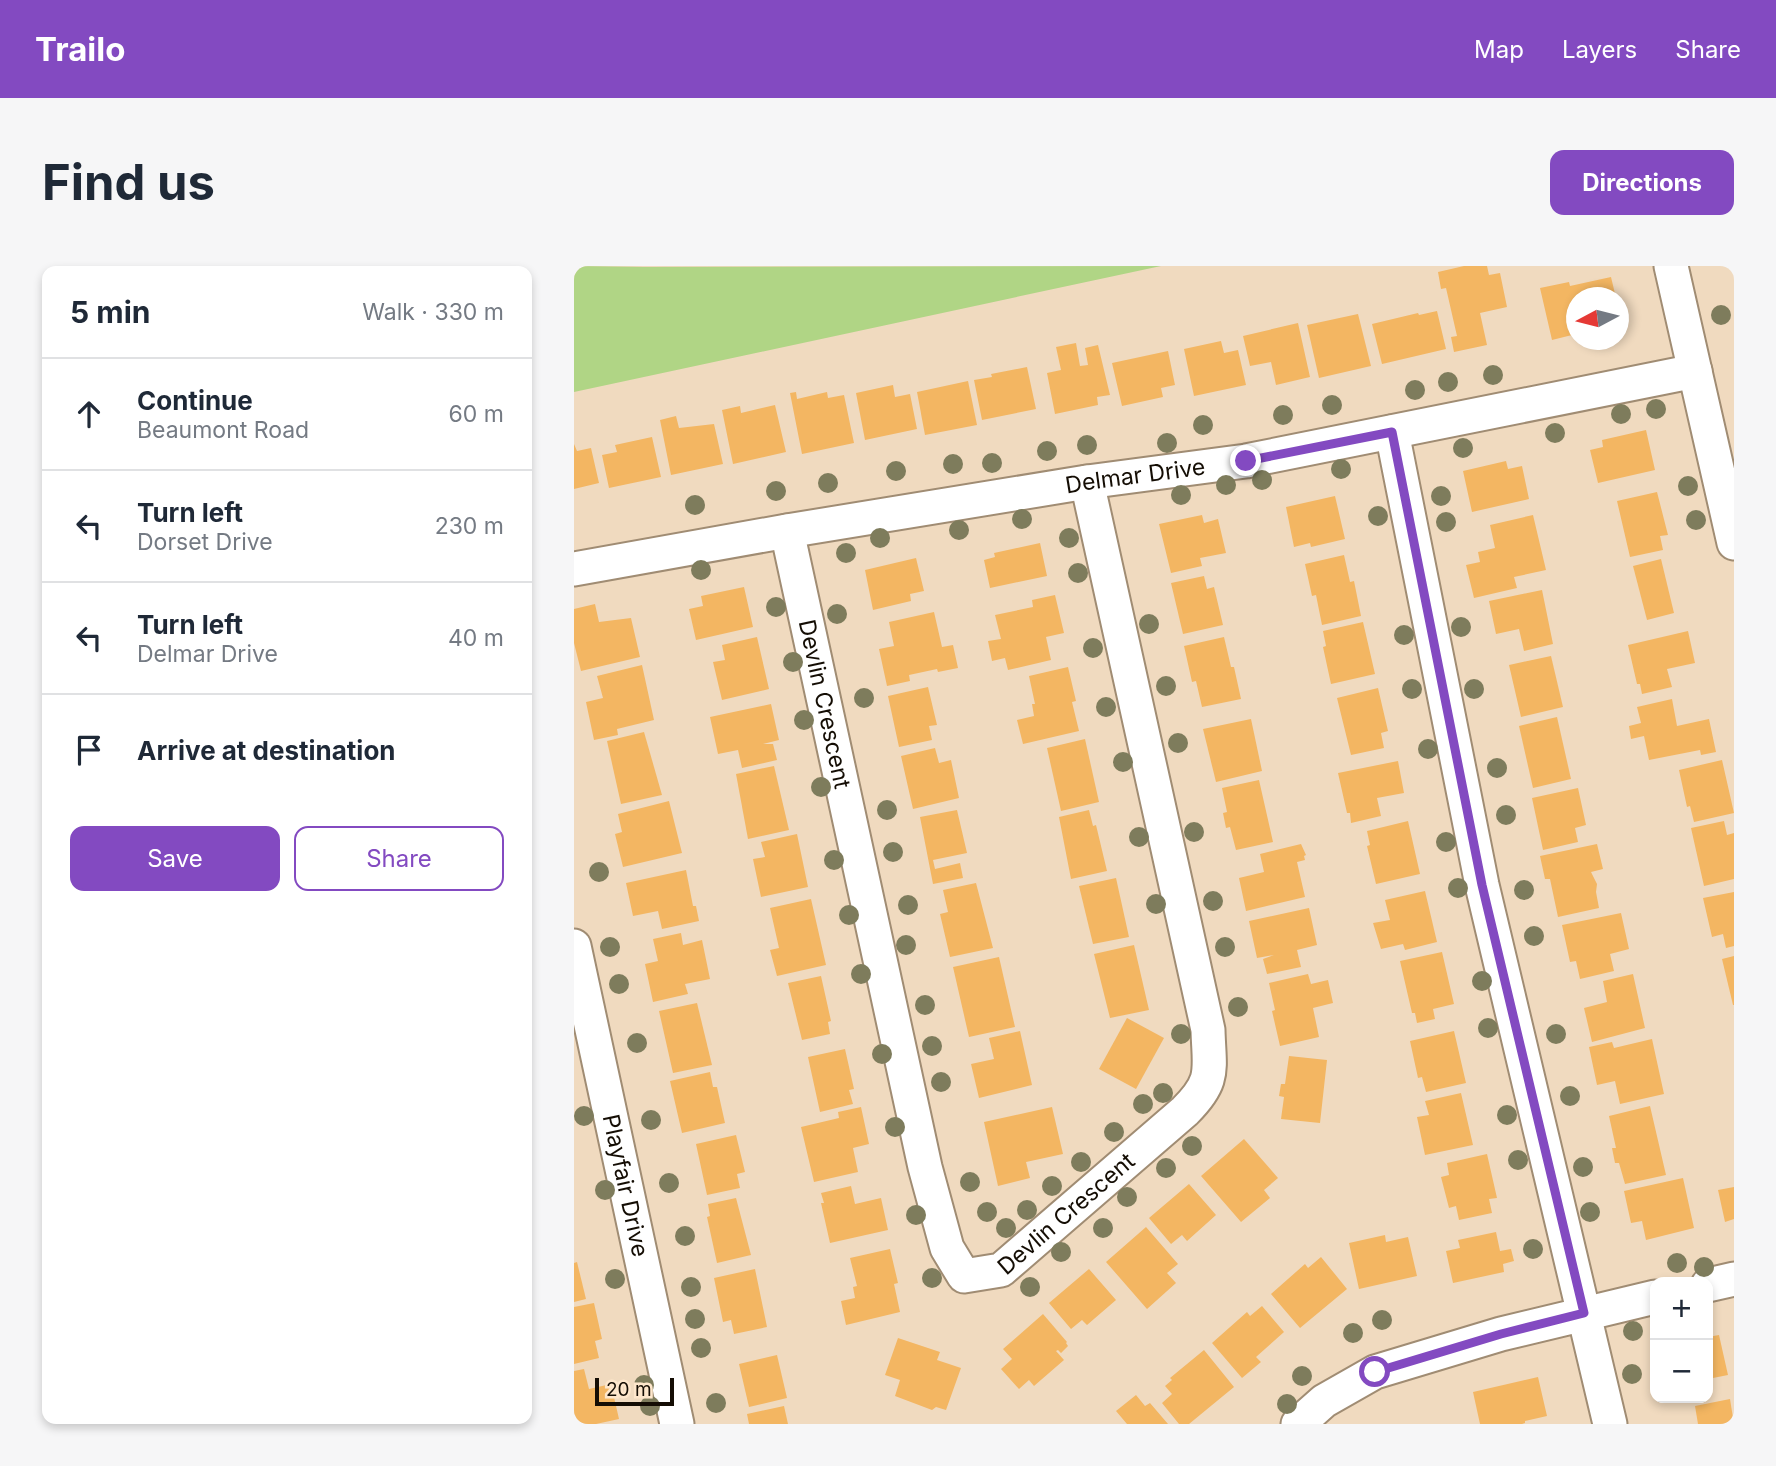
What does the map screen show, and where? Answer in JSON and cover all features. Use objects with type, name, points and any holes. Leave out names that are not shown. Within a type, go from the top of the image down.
[{"type":"street","points":[[1671,266],[1734,543]]},
{"type":"street","name":"Delmar Drive","points":[[574,569],[1087,482],[1246,461],[1695,371]]},
{"type":"street","points":[[1392,432],[1482,885],[1610,1424]]},
{"type":"street","name":"Devlin Crescent","points":[[787,531],[925,1167],[947,1248],[964,1276],[989,1272],[1001,1270],[1185,1111],[1203,1093],[1209,1077],[1208,1030],[1087,482]]},
{"type":"street","name":"Playfair Drive","points":[[574,946],[677,1424]]},
{"type":"street","points":[[1713,1284],[1734,1279]]},
{"type":"street","points":[[1298,1424],[1324,1401],[1375,1372],[1501,1334],[1650,1298]]},
{"type":"green space","points":[[574,266],[644,267],[1161,266],[574,392]]},
{"type":"building","points":[[1464,266],[1487,266],[1489,275],[1500,273],[1507,307],[1480,313],[1487,345],[1454,352],[1451,337],[1457,336],[1446,288],[1441,289],[1438,272]]},
{"type":"building","points":[[1611,277],[1613,287],[1566,287],[1566,336],[1552,340],[1540,288],[1569,282],[1570,286]]},
{"type":"building","points":[[1437,311],[1446,349],[1382,364],[1372,324]]},
{"type":"building","points":[[1358,314],[1371,366],[1319,378],[1307,325]]},
{"type":"building","points":[[1298,323],[1310,377],[1276,385],[1271,362],[1250,366],[1243,336]]},
{"type":"building","points":[[1221,341],[1224,353],[1238,350],[1246,385],[1194,396],[1184,349]]},
{"type":"building","points":[[1076,343],[1080,366],[1088,365],[1085,348],[1098,345],[1110,395],[1097,397],[1098,405],[1055,414],[1047,373],[1061,370],[1056,347]]},
{"type":"building","points":[[1168,351],[1175,385],[1161,388],[1163,397],[1122,406],[1112,363]]},
{"type":"building","points":[[1027,367],[1036,409],[982,420],[974,380]]},
{"type":"building","points":[[968,381],[977,425],[925,435],[917,392]]},
{"type":"building","points":[[893,385],[895,397],[910,394],[917,429],[865,440],[856,393]]},
{"type":"building","points":[[796,392],[797,399],[827,392],[828,398],[844,395],[854,443],[802,454],[790,393]]},
{"type":"building","points":[[775,405],[786,452],[733,464],[722,410],[740,406],[741,413]]},
{"type":"building","points":[[676,416],[679,428],[714,424],[723,464],[671,475],[660,420]]},
{"type":"building","points":[[1646,430],[1655,470],[1598,483],[1590,450],[1603,447],[1602,440]]},
{"type":"building","points":[[652,437],[661,477],[609,488],[602,455],[617,452],[615,445]]},
{"type":"building","points":[[574,444],[577,451],[591,448],[599,483],[574,489]]},
{"type":"building","points":[[1506,461],[1508,469],[1522,466],[1529,499],[1472,512],[1463,471]]},
{"type":"building","points":[[1657,492],[1668,535],[1660,536],[1663,550],[1630,557],[1617,501]]},
{"type":"building","points":[[1335,496],[1345,539],[1311,547],[1310,543],[1294,547],[1286,507]]},
{"type":"building","points":[[1202,515],[1204,523],[1218,519],[1226,553],[1200,558],[1202,566],[1171,573],[1159,524]]},
{"type":"building","points":[[1533,515],[1546,570],[1514,577],[1517,588],[1474,598],[1466,565],[1480,562],[1478,552],[1495,548],[1490,525]]},
{"type":"building","points":[[1040,543],[1047,576],[990,588],[984,560],[995,557],[994,553]]},
{"type":"building","points":[[1344,555],[1350,582],[1354,581],[1361,616],[1322,625],[1316,595],[1312,596],[1305,564]]},
{"type":"building","points":[[916,558],[924,591],[910,594],[911,601],[873,610],[865,570]]},
{"type":"building","points":[[1661,559],[1674,613],[1647,620],[1633,566]]},
{"type":"building","points":[[1204,576],[1207,589],[1214,587],[1223,625],[1183,634],[1171,583]]},
{"type":"building","points":[[744,587],[753,627],[696,640],[689,609],[703,606],[701,596]]},
{"type":"building","points":[[1542,590],[1553,644],[1524,651],[1519,629],[1496,634],[1489,601]]},
{"type":"building","points":[[1055,595],[1064,633],[1046,637],[1051,660],[1008,670],[1005,658],[992,661],[988,641],[1001,639],[995,615],[1033,607],[1032,600]]},
{"type":"building","points":[[595,604],[599,622],[631,618],[640,657],[581,671],[574,643],[574,609]]},
{"type":"building","points":[[934,612],[942,647],[953,645],[958,668],[909,675],[910,681],[887,686],[879,649],[894,646],[889,622]]},
{"type":"building","points":[[1363,622],[1375,674],[1331,684],[1323,647],[1326,646],[1323,631]]},
{"type":"building","points":[[1688,631],[1695,663],[1667,669],[1672,687],[1642,694],[1628,645]]},
{"type":"building","points":[[757,637],[769,689],[722,700],[713,662],[725,660],[722,645]]},
{"type":"building","points":[[1224,637],[1241,699],[1202,707],[1196,681],[1192,682],[1184,646]]},
{"type":"building","points":[[1551,656],[1563,707],[1521,717],[1509,665]]},
{"type":"building","points":[[642,665],[654,720],[617,729],[618,735],[594,740],[586,702],[603,698],[597,676]]},
{"type":"building","points":[[1068,667],[1076,701],[1072,702],[1079,731],[1023,744],[1017,720],[1034,716],[1032,704],[1035,704],[1029,676]]},
{"type":"building","points":[[928,687],[937,725],[929,726],[932,740],[899,747],[888,696]]},
{"type":"building","points":[[1378,688],[1388,731],[1381,733],[1384,748],[1351,755],[1337,698]]},
{"type":"building","points":[[1672,699],[1677,726],[1709,719],[1716,752],[1701,755],[1700,750],[1649,760],[1644,736],[1631,739],[1629,726],[1641,723],[1637,707]]},
{"type":"building","points":[[771,704],[779,740],[763,744],[773,744],[777,760],[742,768],[738,750],[718,754],[710,717]]},
{"type":"building","points":[[1557,717],[1571,779],[1533,788],[1519,726]]},
{"type":"building","points":[[1251,719],[1262,771],[1216,782],[1203,729]]},
{"type":"building","points":[[644,732],[662,795],[621,804],[607,741]]},
{"type":"building","points":[[1085,739],[1099,802],[1061,811],[1047,748]]},
{"type":"building","points":[[935,748],[939,763],[951,760],[959,798],[913,809],[901,756]]},
{"type":"building","points":[[1722,760],[1734,813],[1694,822],[1690,806],[1687,807],[1679,770]]},
{"type":"building","points":[[1398,761],[1404,793],[1377,798],[1381,816],[1351,823],[1338,773]]},
{"type":"building","points":[[774,766],[789,830],[748,839],[736,774]]},
{"type":"building","points":[[1259,780],[1273,842],[1236,850],[1230,827],[1226,828],[1223,813],[1227,812],[1222,788]]},
{"type":"building","points":[[1578,788],[1586,825],[1575,828],[1578,842],[1543,850],[1532,798]]},
{"type":"building","points":[[669,801],[682,853],[623,867],[615,834],[622,832],[618,814]]},
{"type":"building","points":[[957,810],[967,853],[933,860],[935,869],[960,863],[963,878],[933,884],[920,817]]},
{"type":"building","points":[[1089,810],[1093,826],[1096,825],[1107,871],[1071,879],[1059,817]]},
{"type":"building","points":[[1408,821],[1420,874],[1376,884],[1367,846],[1370,845],[1367,831]]},
{"type":"building","points":[[1724,821],[1727,835],[1734,833],[1734,879],[1704,886],[1691,828]]},
{"type":"building","points":[[797,834],[808,887],[761,897],[753,859],[765,857],[761,842]]},
{"type":"building","points":[[1301,844],[1306,855],[1305,860],[1297,862],[1305,897],[1246,911],[1239,878],[1264,872],[1260,854]]},
{"type":"building","points":[[1597,844],[1603,869],[1591,872],[1597,884],[1599,908],[1558,917],[1550,879],[1545,879],[1540,856]]},
{"type":"building","points":[[686,870],[693,906],[696,906],[699,921],[662,929],[658,911],[633,916],[626,883]]},
{"type":"building","points":[[1116,878],[1129,937],[1093,944],[1079,886]]},
{"type":"building","points":[[976,883],[993,948],[950,957],[940,914],[948,912],[943,890]]},
{"type":"building","points":[[1425,891],[1437,942],[1405,950],[1403,944],[1381,949],[1373,923],[1390,920],[1385,900]]},
{"type":"building","points":[[1734,892],[1734,946],[1726,948],[1723,934],[1712,937],[1703,898]]},
{"type":"building","points":[[811,899],[826,965],[777,976],[770,950],[779,948],[770,908]]},
{"type":"building","points":[[1309,908],[1317,945],[1297,950],[1301,967],[1267,974],[1263,959],[1274,955],[1257,958],[1249,921]]},
{"type":"building","points":[[1621,913],[1629,949],[1610,954],[1614,971],[1580,979],[1576,961],[1570,962],[1562,925]]},
{"type":"building","points":[[681,933],[683,945],[702,940],[710,979],[685,984],[688,994],[653,1002],[645,964],[658,961],[653,939]]},
{"type":"building","points":[[1134,945],[1149,1010],[1110,1018],[1094,954]]},
{"type":"building","points":[[1442,952],[1454,1004],[1433,1009],[1435,1019],[1417,1023],[1415,1013],[1412,1013],[1400,961]]},
{"type":"building","points":[[1734,956],[1734,1005],[1733,1005],[1722,959]]},
{"type":"building","points":[[999,957],[1015,1027],[969,1037],[953,967]]},
{"type":"building","points":[[1308,974],[1311,984],[1328,980],[1333,1003],[1313,1008],[1319,1037],[1280,1046],[1269,983]]},
{"type":"building","points":[[1633,974],[1645,1028],[1592,1042],[1584,1008],[1607,1002],[1603,981]]},
{"type":"building","points":[[821,976],[831,1021],[828,1022],[830,1034],[802,1040],[788,983]]},
{"type":"building","points":[[697,1003],[712,1065],[673,1073],[659,1011]]},
{"type":"building","points":[[1127,1018],[1164,1038],[1136,1089],[1099,1069]]},
{"type":"building","points":[[1020,1031],[1032,1085],[979,1098],[971,1064],[994,1059],[989,1038]]},
{"type":"building","points":[[1454,1031],[1466,1083],[1426,1092],[1422,1077],[1418,1078],[1410,1041]]},
{"type":"building","points":[[1652,1039],[1664,1094],[1620,1104],[1615,1081],[1597,1085],[1589,1047],[1612,1042],[1614,1048]]},
{"type":"building","points":[[845,1049],[854,1089],[849,1090],[853,1104],[820,1112],[808,1057]]},
{"type":"building","points":[[1289,1056],[1327,1060],[1320,1123],[1281,1119],[1284,1097],[1279,1096],[1281,1084],[1285,1084]]},
{"type":"building","points":[[710,1072],[713,1087],[717,1087],[725,1123],[682,1133],[670,1081]]},
{"type":"building","points":[[1461,1093],[1473,1145],[1425,1155],[1417,1117],[1429,1115],[1425,1101]]},
{"type":"building","points":[[1650,1106],[1666,1175],[1625,1184],[1619,1163],[1615,1163],[1612,1148],[1616,1148],[1609,1116]]},
{"type":"building","points":[[861,1107],[869,1144],[853,1148],[858,1172],[814,1182],[801,1127],[839,1118],[838,1112]]},
{"type":"building","points":[[1052,1107],[1063,1154],[1026,1162],[1030,1178],[998,1186],[984,1122]]},
{"type":"building","points":[[736,1135],[745,1172],[737,1174],[740,1188],[707,1195],[696,1144]]},
{"type":"building","points":[[1244,1139],[1278,1178],[1264,1190],[1270,1198],[1241,1222],[1201,1176]]},
{"type":"building","points":[[1487,1154],[1497,1198],[1489,1199],[1492,1213],[1459,1220],[1456,1206],[1449,1208],[1441,1177],[1449,1175],[1447,1163]]},
{"type":"building","points":[[1683,1178],[1694,1228],[1646,1240],[1642,1221],[1631,1223],[1624,1191]]},
{"type":"building","points":[[1189,1184],[1216,1215],[1187,1241],[1182,1235],[1171,1244],[1149,1218]]},
{"type":"building","points":[[851,1186],[855,1204],[881,1198],[888,1230],[830,1243],[821,1193]]},
{"type":"building","points":[[1734,1187],[1734,1219],[1725,1222],[1718,1190]]},
{"type":"building","points":[[736,1198],[751,1255],[717,1263],[707,1217],[710,1216],[708,1204]]},
{"type":"building","points":[[1146,1227],[1178,1264],[1167,1273],[1176,1283],[1147,1309],[1106,1262]]},
{"type":"building","points":[[1496,1232],[1500,1251],[1511,1249],[1514,1261],[1503,1264],[1504,1272],[1453,1283],[1446,1251],[1460,1248],[1458,1240]]},
{"type":"building","points":[[1385,1235],[1386,1242],[1408,1237],[1417,1276],[1359,1289],[1349,1243]]},
{"type":"building","points":[[890,1249],[898,1283],[894,1284],[900,1312],[846,1325],[841,1301],[855,1298],[853,1287],[857,1286],[850,1258]]},
{"type":"building","points":[[1321,1257],[1347,1289],[1300,1328],[1271,1294],[1305,1264],[1308,1268]]},
{"type":"building","points":[[577,1262],[586,1299],[574,1302],[574,1263]]},
{"type":"building","points":[[755,1269],[767,1327],[734,1334],[731,1320],[723,1322],[714,1278]]},
{"type":"building","points":[[1089,1269],[1116,1300],[1087,1325],[1082,1320],[1071,1329],[1049,1303]]},
{"type":"building","points":[[594,1303],[602,1339],[595,1341],[599,1358],[574,1364],[574,1307]]},
{"type":"building","points":[[1262,1306],[1284,1332],[1256,1357],[1261,1362],[1242,1378],[1212,1343],[1247,1312],[1250,1316]]},
{"type":"building","points":[[1043,1314],[1067,1342],[1068,1346],[1061,1353],[1056,1351],[1064,1360],[1034,1386],[1029,1380],[1019,1389],[1001,1369],[1012,1359],[1003,1349]]},
{"type":"building","points":[[1719,1335],[1728,1375],[1713,1378],[1713,1340],[1713,1336]]},
{"type":"building","points":[[898,1338],[940,1352],[937,1360],[961,1368],[946,1410],[936,1407],[932,1410],[895,1396],[900,1380],[885,1375]]},
{"type":"building","points":[[1204,1350],[1234,1387],[1189,1424],[1179,1424],[1162,1403],[1172,1394],[1165,1386],[1172,1380],[1170,1378]]},
{"type":"building","points":[[777,1355],[787,1398],[749,1407],[739,1364]]},
{"type":"building","points":[[584,1369],[589,1389],[611,1384],[619,1419],[596,1424],[574,1424],[574,1371]]},
{"type":"building","points":[[1538,1377],[1547,1416],[1522,1424],[1480,1424],[1473,1392]]},
{"type":"building","points":[[1136,1395],[1145,1406],[1150,1403],[1168,1424],[1127,1424],[1116,1411]]},
{"type":"building","points":[[1730,1399],[1734,1424],[1698,1424],[1695,1406]]},
{"type":"building","points":[[784,1406],[788,1424],[749,1424],[747,1414]]},
{"type":"route","points":[[1246,461],[1392,432],[1482,885],[1584,1313],[1501,1334],[1375,1372]]}]
